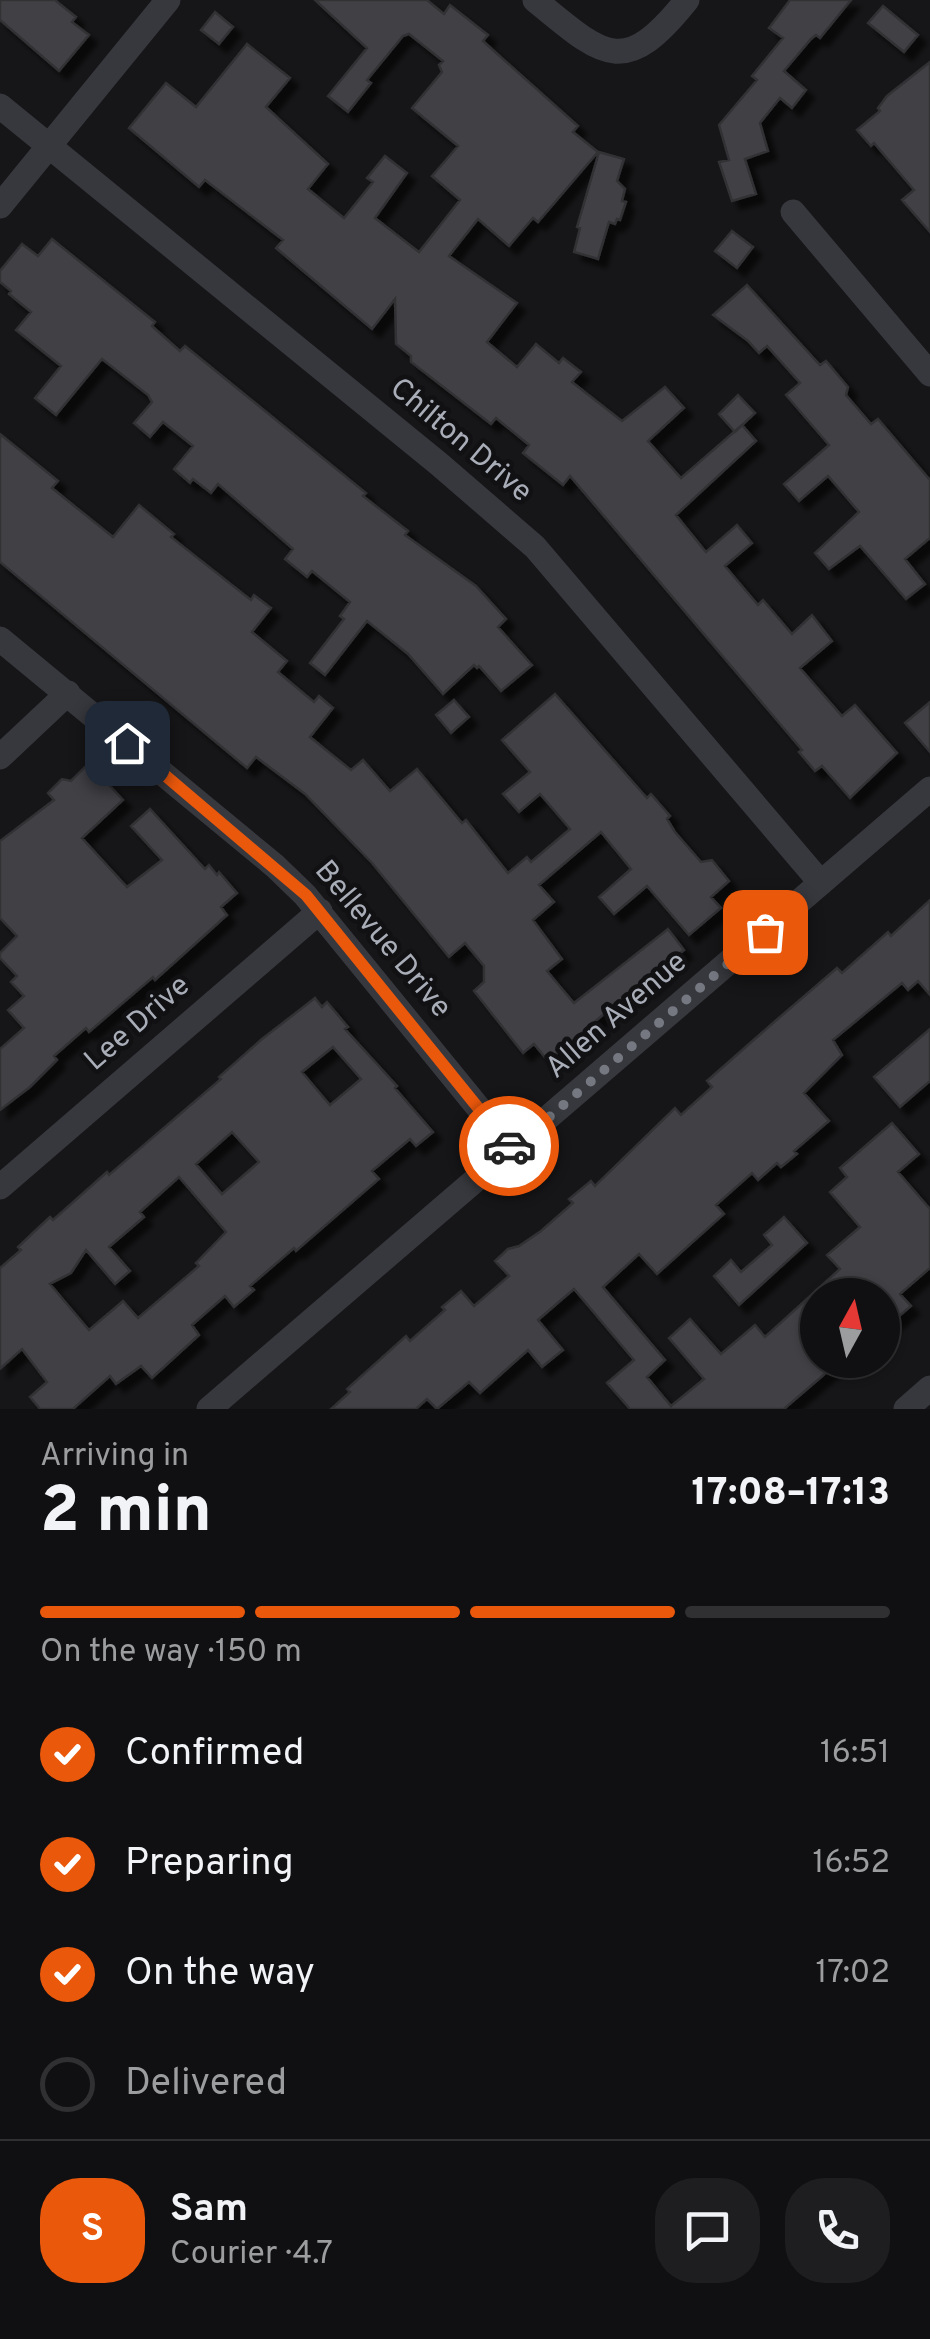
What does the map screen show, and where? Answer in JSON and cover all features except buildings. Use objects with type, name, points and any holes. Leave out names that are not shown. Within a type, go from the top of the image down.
[{"type":"street","points":[[0,206],[168,0]]},
{"type":"street","points":[[536,0],[589,43],[627,51],[646,45],[688,0]]},
{"type":"street","name":"Chilton Drive","points":[[0,106],[439,464],[534,547],[821,884]]},
{"type":"street","points":[[793,212],[930,374]]},
{"type":"street","name":"Bellevue Drive","points":[[0,639],[275,866],[320,911],[512,1149]]},
{"type":"street","points":[[0,757],[68,693]]},
{"type":"street","name":"Allen Avenue","points":[[209,1409],[930,789]]},
{"type":"street","name":"Lee Drive","points":[[0,1186],[320,911]]},
{"type":"street","points":[[906,1409],[930,1388]]},
{"type":"way so far","points":[[509,1146],[512,1149],[765,932]]},
{"type":"route","points":[[127,743],[306,895],[509,1146]]}]
